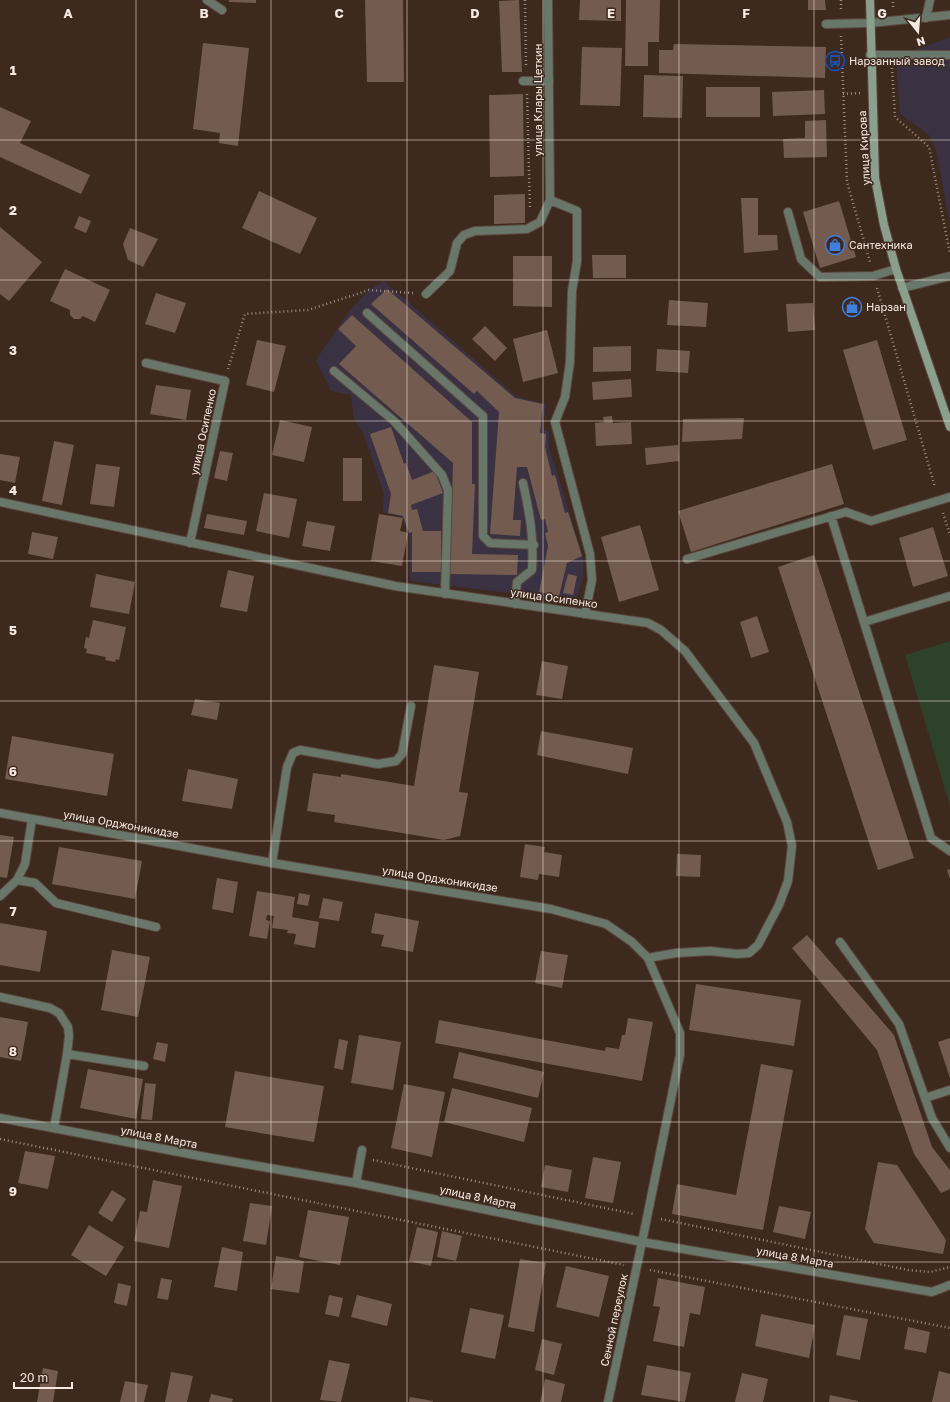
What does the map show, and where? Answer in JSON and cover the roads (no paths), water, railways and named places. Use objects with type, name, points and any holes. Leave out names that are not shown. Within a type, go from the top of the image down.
[{"type":"street","points":[[207,0],[222,10]]},
{"type":"street","name":"улица Клары Цеткин","points":[[548,0],[550,200]]},
{"type":"street","name":"улица Кирова","points":[[870,0],[870,55],[875,178],[884,225],[896,269],[950,427]]},
{"type":"street","points":[[926,18],[930,0]]},
{"type":"street","points":[[826,24],[870,23],[950,15]]},
{"type":"street","points":[[870,55],[950,55]]},
{"type":"street","points":[[525,81],[549,81]]},
{"type":"street","points":[[426,294],[450,271],[457,243],[464,235],[475,231],[527,229],[540,222],[550,200],[578,211],[577,261],[572,291],[570,362],[565,397],[555,422],[590,554],[592,580],[585,614]]},
{"type":"street","points":[[788,212],[801,259],[820,277],[873,276],[896,269]]},
{"type":"street","points":[[902,288],[950,276]]},
{"type":"street","points":[[367,313],[483,416],[483,536],[490,543],[534,544]]},
{"type":"street","name":"улица Осипенко","points":[[146,363],[225,381],[190,543]]},
{"type":"street","points":[[334,371],[394,421],[442,475],[448,490],[445,594]]},
{"type":"street","points":[[514,604],[517,582],[532,570],[534,544],[530,514],[523,483]]},
{"type":"street","points":[[686,559],[846,512],[872,521],[950,497]]},
{"type":"street","name":"улица Осипенко","points":[[0,502],[395,586],[648,623],[661,630],[686,651],[754,743],[787,822],[792,846],[788,881],[780,905],[758,945],[749,953],[737,954],[710,951],[676,953],[648,958]]},
{"type":"street","points":[[831,516],[931,838],[950,851]]},
{"type":"street","points":[[864,622],[950,596]]},
{"type":"street","points":[[272,863],[287,767],[293,753],[300,750],[378,764],[396,761],[402,754],[411,706]]},
{"type":"street","name":"улица Орджоникидзе","points":[[0,813],[272,863],[551,909],[606,924],[632,942],[648,958]]},
{"type":"street","points":[[0,896],[17,880],[25,864],[32,819]]},
{"type":"street","points":[[17,880],[35,883],[56,903],[156,927]]},
{"type":"street","points":[[840,942],[899,1024],[932,1118],[950,1148]]},
{"type":"street","name":"Сенной переулок","points":[[608,1402],[680,1055],[680,1033],[648,958]]},
{"type":"street","points":[[0,998],[50,1008],[59,1013],[68,1027],[69,1036],[67,1054],[54,1128]]},
{"type":"street","points":[[67,1054],[144,1066]]},
{"type":"street","points":[[925,1098],[950,1090]]},
{"type":"street","name":"улица 8 Марта","points":[[0,1118],[200,1156],[356,1183],[642,1242],[932,1292],[950,1285]]},
{"type":"street","points":[[356,1183],[362,1150]]},
{"type":"place","name":"Нарзанный завод","points":[[835,61]]},
{"type":"place","name":"Сантехника","points":[[835,245]]},
{"type":"place","name":"Нарзан","points":[[852,307]]}]
